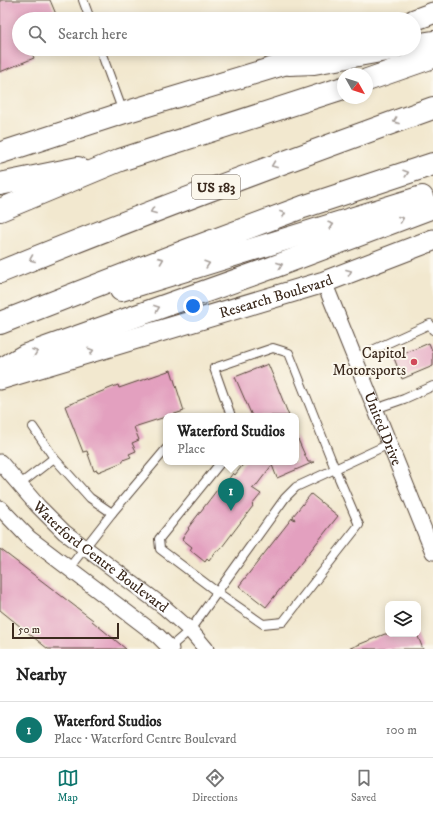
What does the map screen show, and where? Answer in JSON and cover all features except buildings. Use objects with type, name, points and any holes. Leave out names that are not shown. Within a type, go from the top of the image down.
[{"type":"highway","points":[[421,44],[433,42]]},
{"type":"highway","points":[[289,64],[314,63],[353,56]]},
{"type":"highway","points":[[373,78],[433,57]]},
{"type":"highway","points":[[0,210],[120,160],[336,90]]},
{"type":"highway","name":"US 183","points":[[0,272],[110,227],[290,159],[433,108]]},
{"type":"highway","points":[[0,184],[120,160]]},
{"type":"highway","points":[[4,322],[303,207],[433,164]]},
{"type":"highway","points":[[4,322],[73,304],[433,194]]},
{"type":"highway","points":[[0,370],[26,355],[271,268],[433,207]]},
{"type":"main road","points":[[0,153],[124,113],[289,64],[311,56]]},
{"type":"main road","name":"Research Boulevard","points":[[0,378],[324,282],[433,240]]},
{"type":"street","name":"United Drive","points":[[324,282],[433,552]]},
{"type":"street","name":"Waterford Centre Boulevard","points":[[0,462],[38,506],[64,532],[146,593],[190,630],[206,649]]},
{"type":"street","name":"Waterford Centre Boulevard","points":[[0,508],[29,538],[158,636],[170,649]]},
{"type":"lane","points":[[83,0],[87,12]]},
{"type":"lane","points":[[103,56],[124,113]]},
{"type":"lane","points":[[355,358],[430,324],[433,330]]},
{"type":"lane","points":[[219,465],[159,539],[160,549],[217,592],[263,624],[283,622],[359,525],[335,470],[289,353],[274,348],[214,368],[231,413]]},
{"type":"lane","points":[[375,409],[404,399],[433,386]]},
{"type":"lane","points":[[33,427],[54,458],[90,498],[112,513]]},
{"type":"lane","points":[[170,649],[190,630],[285,498],[296,486],[335,470],[389,444]]},
{"type":"lane","points":[[69,568],[112,513],[163,453]]},
{"type":"lane","points":[[19,485],[54,458]]},
{"type":"place","name":"Capitol Motorsports","points":[[414,362]]},
{"type":"place","name":"Waterford Studios","points":[[231,511]]}]
